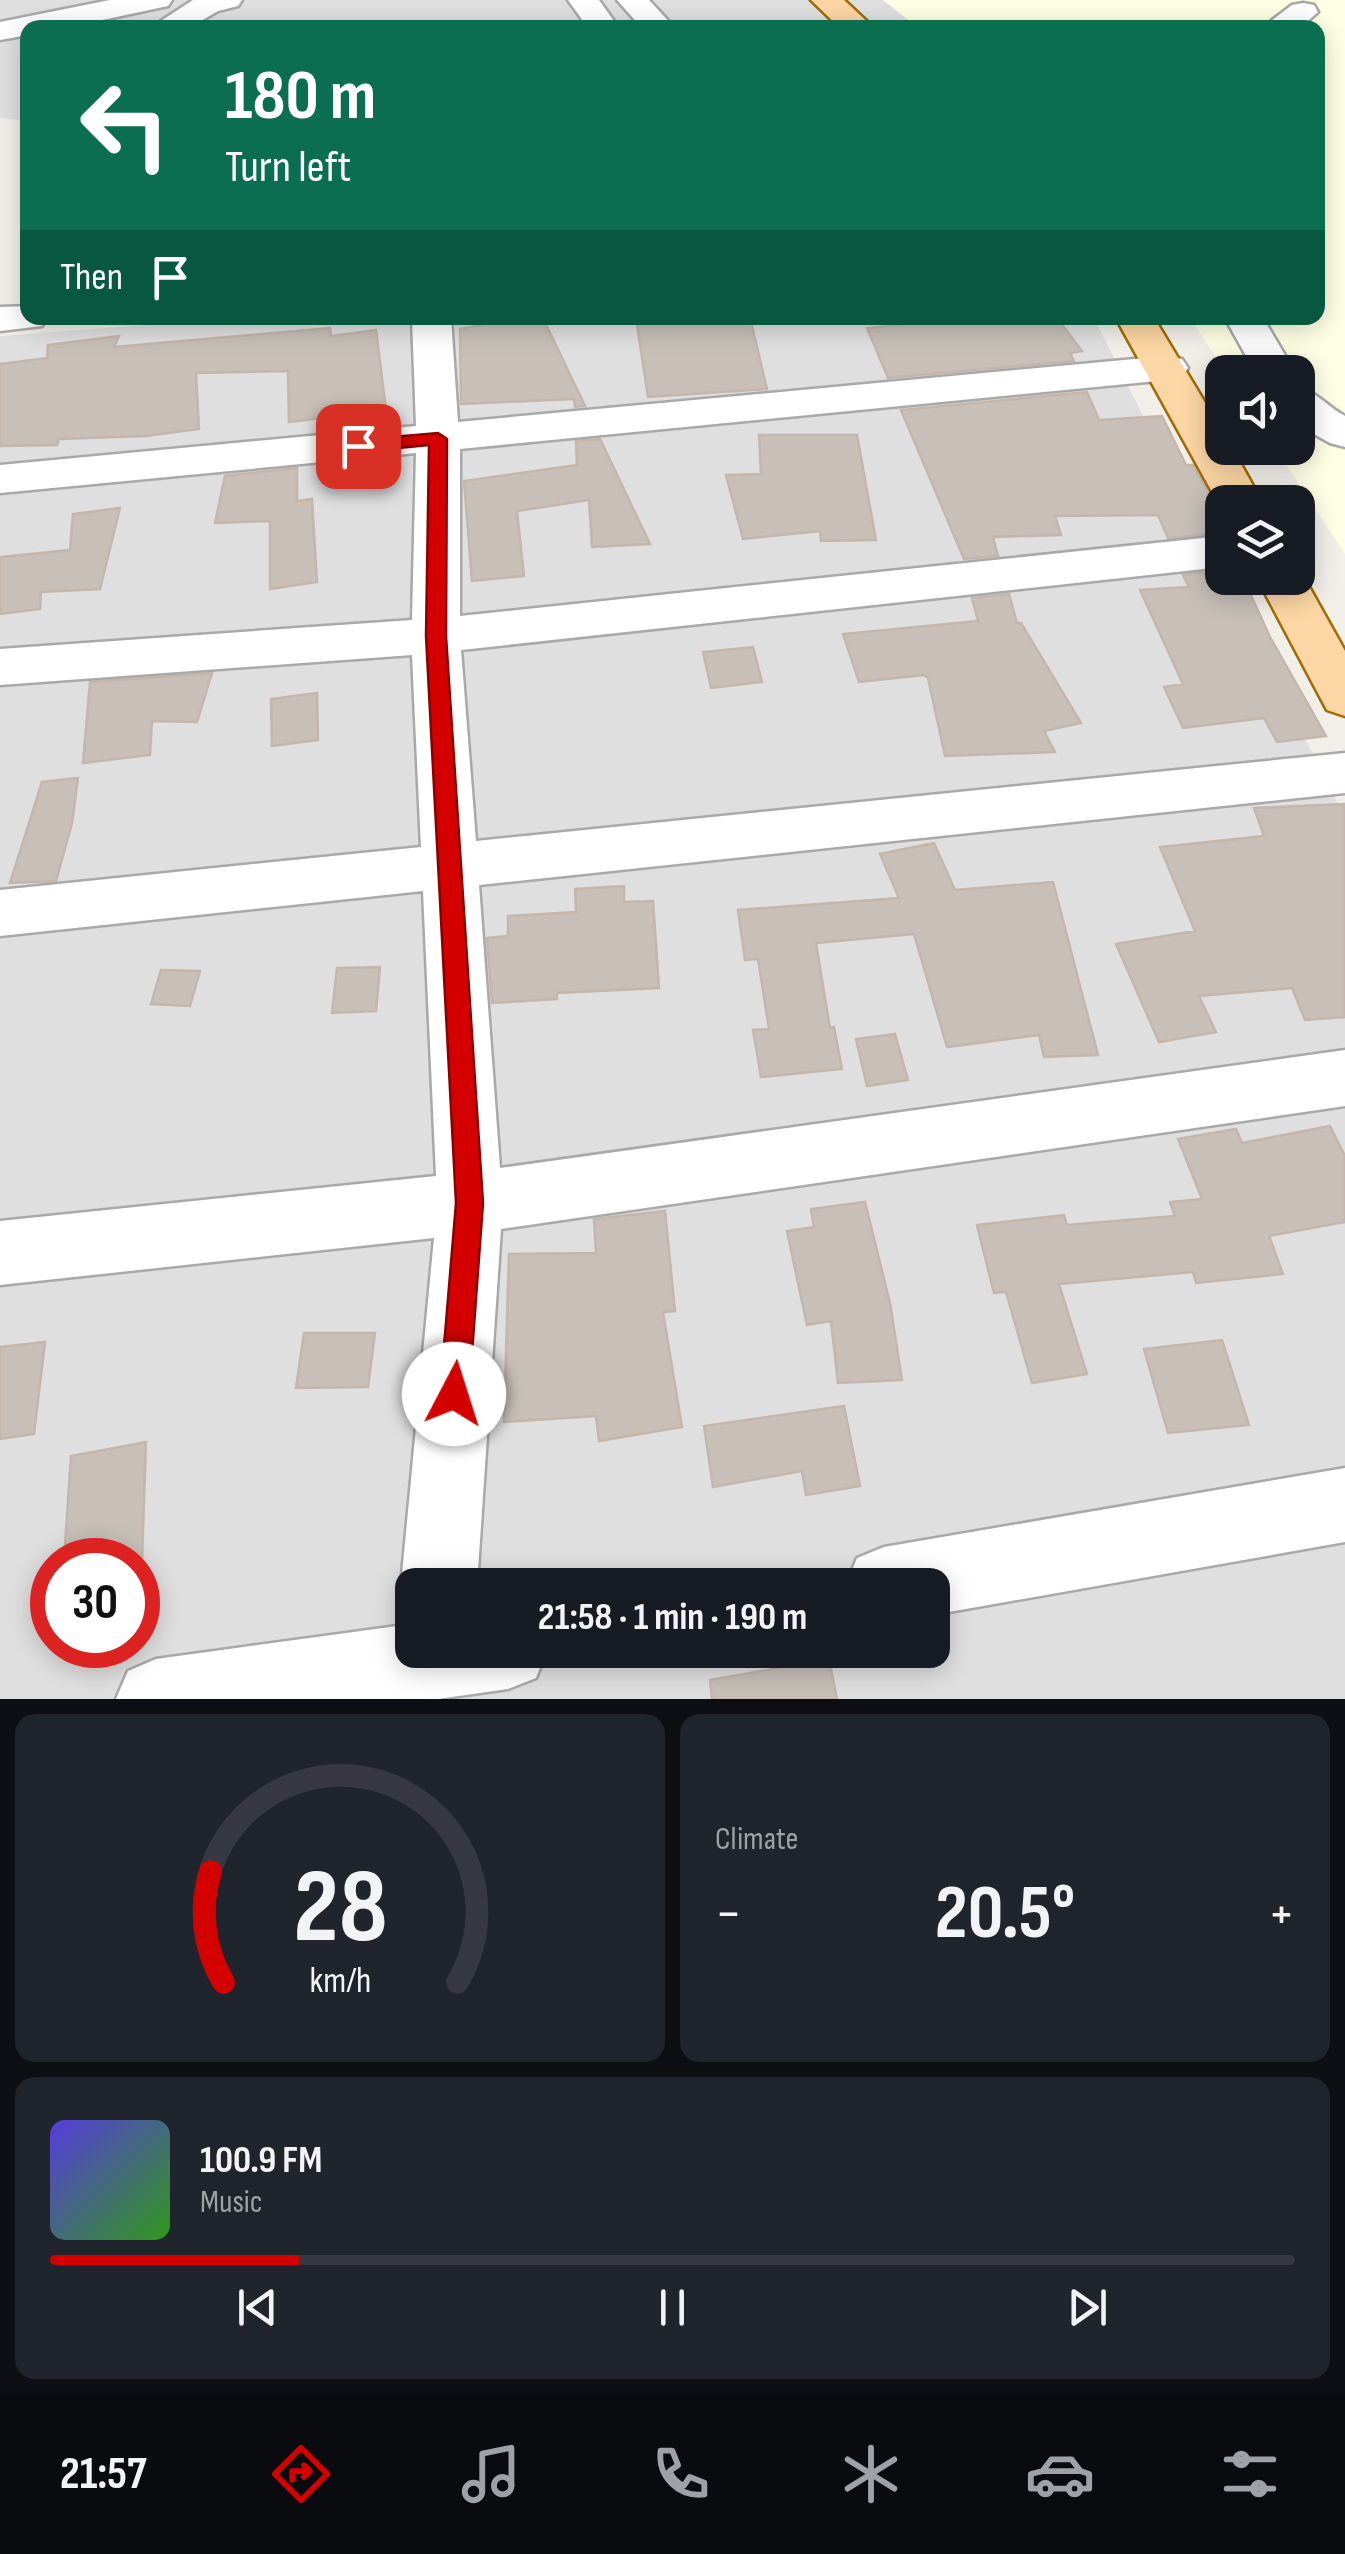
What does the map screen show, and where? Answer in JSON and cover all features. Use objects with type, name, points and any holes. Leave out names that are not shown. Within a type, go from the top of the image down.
[{"type":"main road","points":[[826,0],[850,20]]},
{"type":"main road","points":[[1140,325],[1168,368],[1231,485]]},
{"type":"main road","points":[[1290,595],[1345,697]]},
{"type":"street","points":[[56,20],[157,0]]},
{"type":"street","points":[[180,20],[207,5],[227,0]]},
{"type":"street","points":[[632,0],[652,20]]},
{"type":"street","points":[[431,325],[438,439],[436,636],[470,1203],[440,1568]]},
{"type":"street","points":[[1248,325],[1265,355]]},
{"type":"street","points":[[0,479],[1168,368]]},
{"type":"street","points":[[1315,418],[1345,434]]},
{"type":"street","points":[[0,666],[436,636],[1205,553]]},
{"type":"street","points":[[0,913],[1345,773]]},
{"type":"street","points":[[0,1253],[470,1203],[1345,1078]]},
{"type":"street","points":[[950,1574],[1345,1506]]},
{"type":"street","points":[[156,1699],[433,1671]]},
{"type":"shaded area","points":[[0,0],[927,0],[956,20],[20,20],[20,120],[0,118]]},
{"type":"shaded area","points":[[883,0],[1345,0],[1345,554],[1315,509],[1315,485],[1299,485],[1286,465],[1315,465],[1315,355],[1215,355],[1195,325],[1325,325],[1325,20],[908,20]]},
{"type":"shaded area","points":[[145,325],[1098,325],[1205,539],[1205,595],[1233,595],[1345,818],[1345,1699],[0,1699],[0,336]]},
{"type":"building","points":[[480,325],[546,325],[585,406],[575,407],[574,399],[461,404],[460,329]]},
{"type":"building","points":[[637,325],[752,325],[767,389],[648,397]]},
{"type":"building","points":[[1062,325],[1082,351],[1070,353],[1074,361],[888,378],[867,328]]},
{"type":"building","points":[[330,328],[331,336],[376,330],[386,410],[289,422],[288,371],[196,373],[199,429],[146,436],[59,439],[57,445],[0,446],[0,364],[47,358],[48,345],[119,336],[114,347]]},
{"type":"building","points":[[1087,392],[1099,420],[1162,416],[1186,465],[1193,465],[1205,487],[1205,535],[1168,538],[1158,515],[1055,516],[1061,535],[993,537],[998,556],[964,559],[901,410]]},
{"type":"building","points":[[759,435],[857,435],[876,540],[821,541],[820,531],[743,539],[726,475],[761,474]]},
{"type":"building","points":[[600,439],[650,544],[592,547],[589,500],[517,511],[524,576],[472,581],[464,481],[577,465],[576,441]]},
{"type":"building","points":[[297,468],[297,501],[312,499],[317,582],[270,589],[270,521],[215,523],[225,476]]},
{"type":"building","points":[[120,508],[100,589],[41,592],[40,609],[0,614],[0,557],[70,550],[73,514]]},
{"type":"building","points":[[1205,573],[1205,595],[1251,595],[1326,736],[1277,742],[1264,718],[1183,728],[1164,687],[1183,684],[1140,590],[1189,587],[1183,575]]},
{"type":"building","points":[[1009,594],[1017,623],[1021,623],[1081,723],[1044,731],[1055,752],[945,756],[928,678],[924,675],[859,682],[843,634],[978,621],[972,598]]},
{"type":"building","points":[[753,647],[762,682],[711,688],[703,652]]},
{"type":"building","points":[[212,673],[197,722],[152,721],[150,755],[83,763],[90,682]]},
{"type":"building","points":[[317,693],[318,740],[272,746],[271,699]]},
{"type":"building","points":[[78,778],[72,823],[56,881],[10,883],[42,782]]},
{"type":"building","points":[[1345,804],[1345,1017],[1305,1020],[1292,988],[1199,996],[1216,1032],[1159,1042],[1116,944],[1195,931],[1160,847],[1264,836],[1254,808]]},
{"type":"building","points":[[934,843],[955,890],[1053,882],[1098,1055],[1044,1057],[1039,1035],[947,1047],[914,934],[816,943],[830,1028],[834,1027],[842,1069],[761,1077],[753,1030],[769,1029],[758,959],[745,960],[738,910],[899,898],[880,854]]},
{"type":"building","points":[[624,886],[624,902],[653,901],[659,988],[557,993],[557,999],[492,1003],[487,938],[508,936],[508,916],[576,912],[575,889]]},
{"type":"building","points":[[380,967],[376,1011],[332,1013],[337,968]]},
{"type":"building","points":[[161,970],[200,971],[190,1006],[151,1004]]},
{"type":"building","points":[[895,1034],[908,1080],[867,1086],[856,1039]]},
{"type":"building","points":[[1330,1126],[1345,1156],[1345,1222],[1269,1236],[1283,1274],[1196,1283],[1193,1272],[1059,1284],[1087,1374],[1032,1383],[1006,1292],[994,1293],[977,1225],[1064,1215],[1067,1225],[1175,1216],[1170,1202],[1202,1199],[1178,1139],[1236,1129],[1242,1143]]},
{"type":"building","points":[[865,1202],[890,1303],[902,1380],[838,1383],[831,1321],[807,1325],[787,1231],[814,1227],[811,1209]]},
{"type":"building","points":[[665,1211],[675,1311],[663,1312],[682,1427],[599,1441],[596,1416],[504,1422],[509,1254],[596,1253],[594,1219]]},
{"type":"building","points":[[304,1333],[375,1333],[368,1387],[296,1388]]},
{"type":"building","points":[[1222,1340],[1249,1425],[1168,1433],[1144,1349]]},
{"type":"building","points":[[45,1342],[34,1434],[0,1439],[0,1347]]},
{"type":"building","points":[[844,1406],[860,1486],[806,1495],[802,1471],[713,1487],[704,1426]]},
{"type":"building","points":[[146,1442],[143,1538],[65,1538],[71,1456]]},
{"type":"building","points":[[778,1668],[831,1668],[837,1699],[712,1699],[710,1680]]},
{"type":"route","points":[[358,446],[438,439],[436,636],[470,1203],[454,1394]]}]
